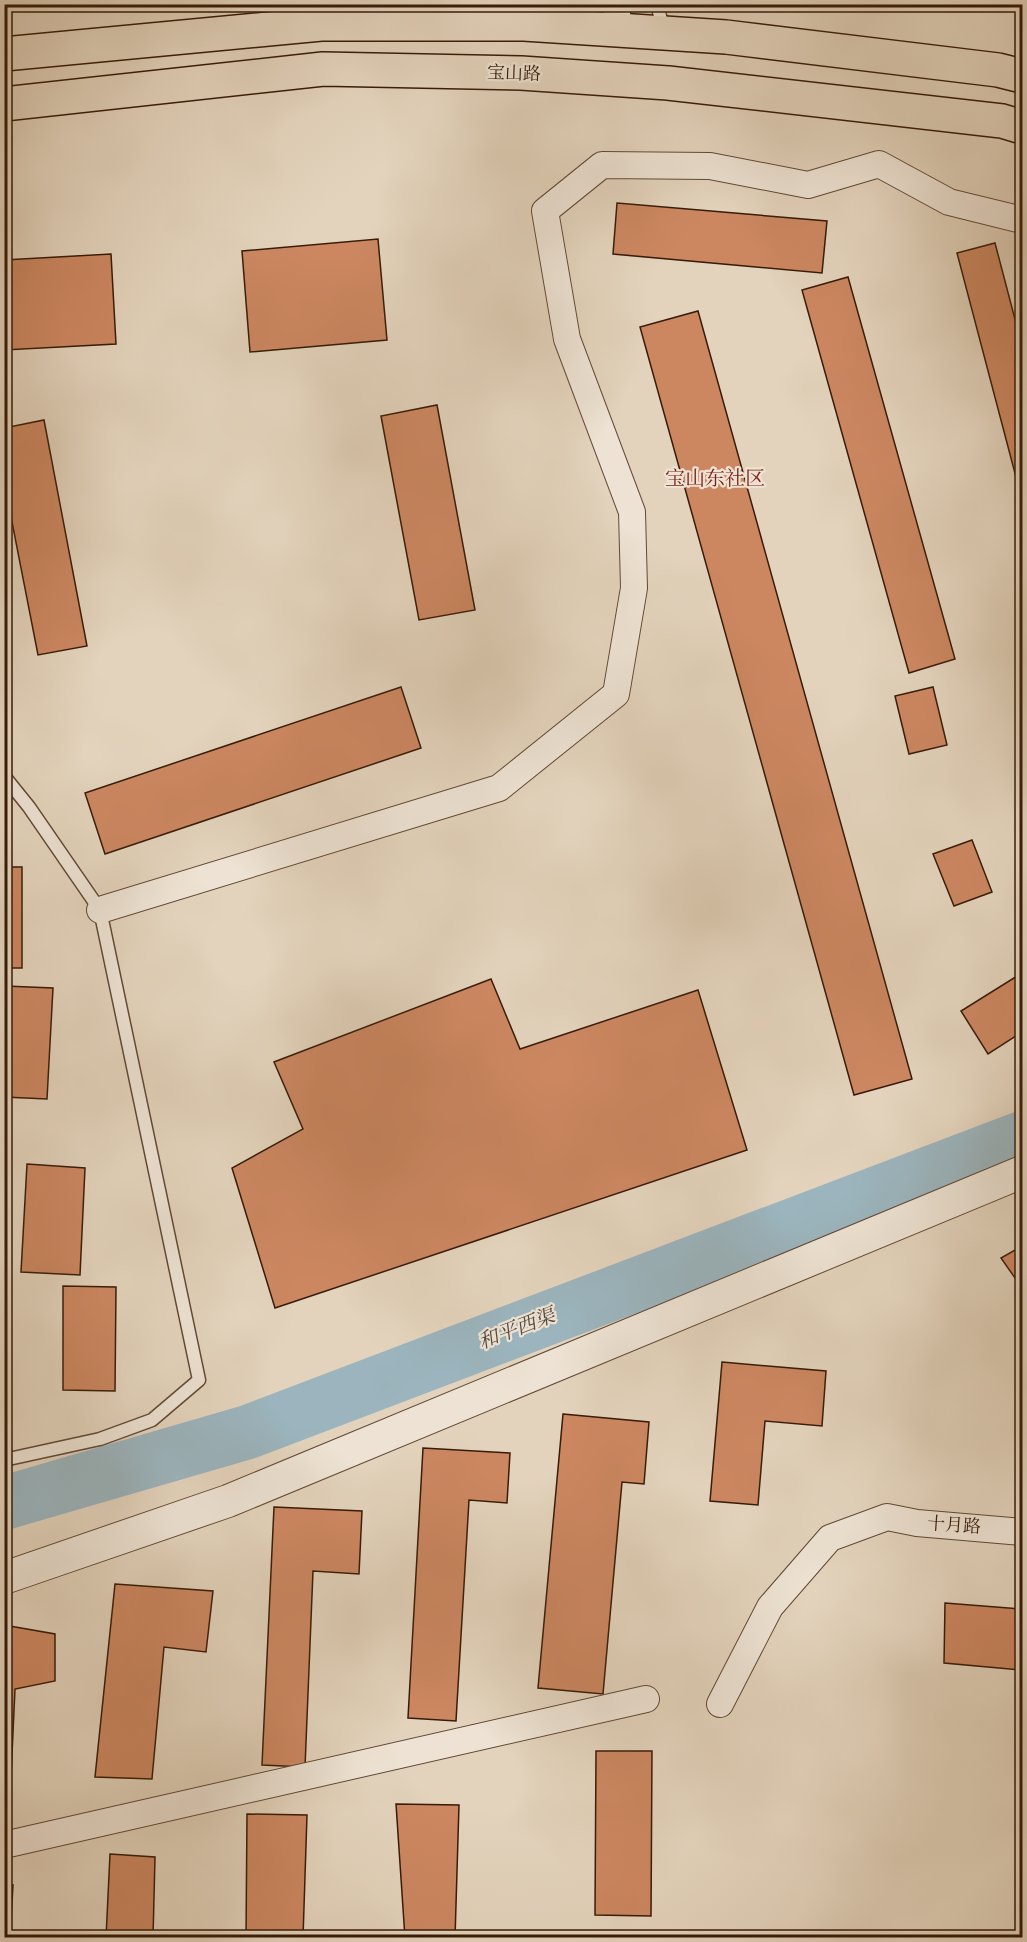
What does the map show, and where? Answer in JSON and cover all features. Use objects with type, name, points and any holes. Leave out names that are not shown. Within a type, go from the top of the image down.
[{"type":"main road","points":[[4,54],[313,15],[321,24],[524,24],[617,17],[661,19],[726,37],[998,70],[1023,76]]},
{"type":"main road","name":"宝山路","points":[[4,104],[323,69],[521,73],[728,88],[1002,121],[1023,126]]},
{"type":"street","points":[[100,910],[499,788],[616,694],[634,588],[632,512],[567,339],[545,211],[602,165],[710,166],[808,184],[879,164],[949,202],[1023,220]]},
{"type":"street","points":[[4,1578],[228,1501],[1023,1172]]},
{"type":"street","name":"十月路","points":[[720,1704],[771,1607],[830,1538],[887,1516],[917,1523],[1023,1532]]},
{"type":"street","points":[[4,1845],[646,1699]]},
{"type":"lane","points":[[4,776],[30,807],[100,910],[199,1380],[152,1420],[100,1439],[4,1460]]},
{"type":"building","points":[[617,203],[827,221],[822,273],[613,254]]},
{"type":"building","points":[[378,239],[387,340],[250,352],[242,251]]},
{"type":"building","points":[[995,243],[1022,346],[1022,500],[957,253]]},
{"type":"building","points":[[111,254],[116,344],[4,350],[4,260]]},
{"type":"building","points":[[848,277],[955,659],[909,673],[802,290]]},
{"type":"building","points":[[698,311],[912,1079],[854,1095],[640,327]]},
{"type":"building","points":[[437,405],[475,610],[419,620],[381,416]]},
{"type":"building","points":[[44,420],[87,646],[38,655],[4,481],[4,428]]},
{"type":"building","points":[[401,687],[421,748],[105,854],[85,793]]},
{"type":"building","points":[[933,687],[947,745],[909,754],[895,696]]},
{"type":"building","points":[[972,840],[992,892],[954,906],[933,854]]},
{"type":"building","points":[[4,867],[22,867],[22,968],[4,968]]},
{"type":"building","points":[[1022,973],[1022,1032],[988,1054],[961,1011]]},
{"type":"building","points":[[491,979],[520,1049],[698,990],[747,1150],[275,1308],[232,1168],[303,1129],[274,1062]]},
{"type":"building","points":[[5,986],[53,988],[47,1099],[4,1097]]},
{"type":"building","points":[[27,1164],[85,1168],[80,1275],[21,1272]]},
{"type":"building","points":[[1022,1246],[1022,1288],[1001,1258]]},
{"type":"building","points":[[63,1286],[116,1287],[115,1391],[63,1390]]},
{"type":"building","points":[[722,1362],[826,1371],[822,1426],[765,1421],[758,1505],[710,1501]]},
{"type":"building","points":[[563,1414],[649,1422],[644,1484],[622,1482],[603,1694],[538,1688]]},
{"type":"building","points":[[423,1448],[510,1453],[507,1503],[469,1500],[456,1721],[408,1718]]},
{"type":"building","points":[[274,1507],[362,1511],[359,1574],[313,1571],[305,1767],[262,1765]]},
{"type":"building","points":[[115,1584],[213,1591],[206,1652],[164,1647],[152,1779],[95,1777]]},
{"type":"building","points":[[945,1603],[1022,1609],[1022,1670],[944,1663]]},
{"type":"building","points":[[4,1625],[55,1634],[55,1681],[15,1689],[9,1820],[4,1820]]},
{"type":"building","points":[[596,1751],[652,1751],[651,1916],[595,1915]]},
{"type":"building","points":[[396,1804],[459,1805],[455,1938],[405,1938]]},
{"type":"building","points":[[247,1814],[307,1815],[303,1938],[246,1938]]},
{"type":"building","points":[[110,1854],[155,1857],[153,1938],[106,1938]]},
{"type":"building","points":[[4,1884],[13,1885],[10,1938],[4,1938]]},
{"type":"waterway","name":"和平西渠","points":[[4,1503],[248,1432],[1022,1138]]},
{"type":"district","name":"宝山东社区","points":[[715,480]]}]
